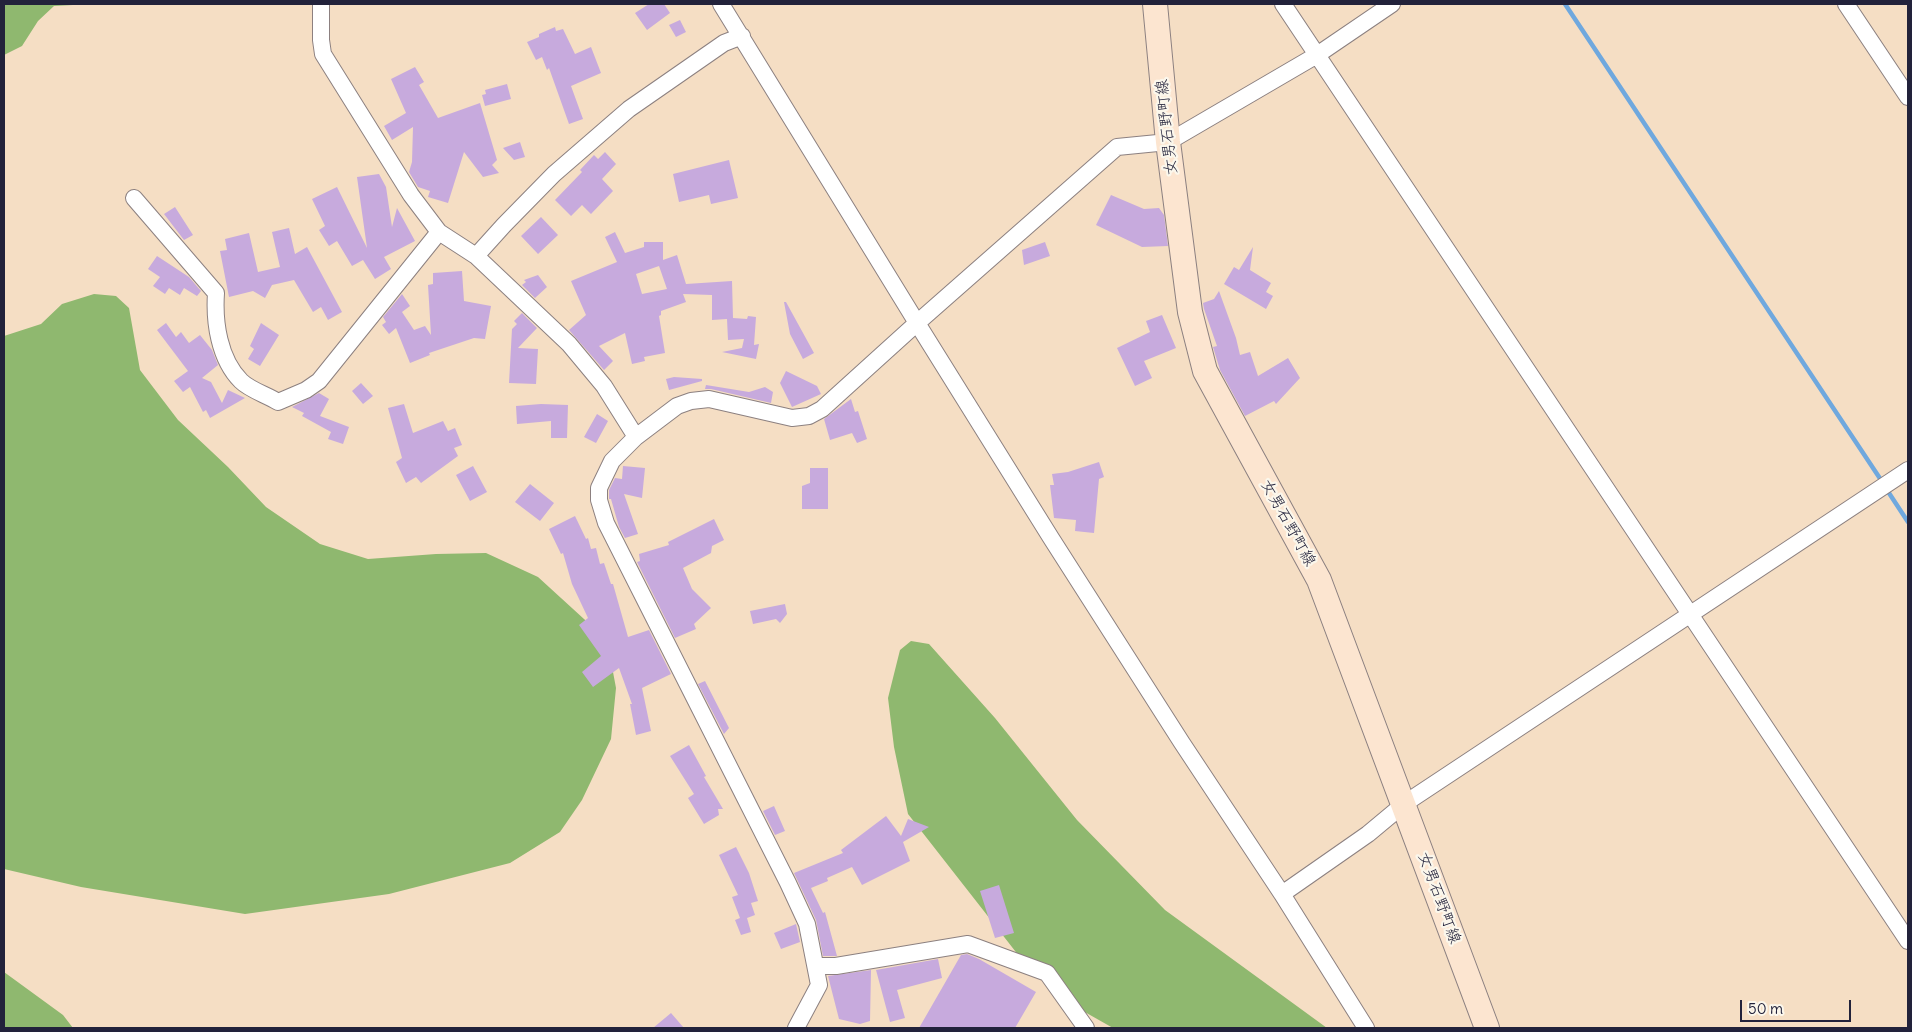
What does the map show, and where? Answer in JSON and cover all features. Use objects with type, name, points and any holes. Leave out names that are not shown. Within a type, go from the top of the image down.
[{"type":"main road","name":"女男石野町線","points":[[1155,4],[1168,142],[1190,312],[1205,371],[1319,580],[1487,1028]]},
{"type":"street","points":[[321,4],[323,54],[410,195],[439,232],[476,256],[568,344],[604,386],[636,437]]},
{"type":"street","points":[[721,4],[917,323],[1182,743],[1282,894],[1366,1028]]},
{"type":"street","points":[[1283,4],[1908,942]]},
{"type":"street","points":[[796,1028],[819,985],[807,924],[606,523],[599,500],[599,488],[612,461],[636,437],[678,406],[691,401],[709,399],[792,418],[810,416],[822,409],[1117,146],[1168,142],[1317,55],[1392,4]]},
{"type":"street","points":[[1846,4],[1908,97]]},
{"type":"street","points":[[476,256],[554,174],[629,109],[724,42],[742,36]]},
{"type":"street","points":[[134,198],[216,293],[215,314],[227,362],[242,382],[278,402],[306,390],[319,381],[439,232]]},
{"type":"street","points":[[1282,894],[1368,834],[1404,804],[1908,470]]},
{"type":"street","points":[[816,966],[836,966],[968,944],[1047,973],[1086,1028]]},
{"type":"green space","points":[[4,4],[92,4],[54,6],[38,21],[22,46],[4,55]]},
{"type":"green space","points":[[94,294],[116,296],[129,308],[140,370],[178,420],[228,467],[266,507],[320,544],[368,559],[436,554],[486,553],[538,577],[607,640],[616,688],[611,739],[582,800],[560,832],[510,863],[389,894],[245,914],[81,887],[4,869],[4,336],[41,324],[62,304]]},
{"type":"green space","points":[[911,641],[929,644],[995,718],[1077,820],[1165,910],[1327,1028],[1113,1028],[1083,1011],[1019,956],[908,814],[894,747],[888,698],[900,650]]},
{"type":"green space","points":[[4,972],[63,1015],[73,1028],[4,1028]]},
{"type":"building","points":[[649,4],[664,4],[670,13],[647,30],[635,13]]},
{"type":"building","points":[[680,20],[686,32],[676,37],[669,25]]},
{"type":"building","points":[[555,27],[556,31],[563,29],[575,54],[591,47],[601,73],[571,86],[583,119],[569,124],[549,68],[547,70],[542,57],[536,60],[527,42]]},
{"type":"building","points":[[415,67],[424,82],[419,85],[438,118],[480,103],[497,160],[492,165],[499,173],[483,177],[464,152],[448,203],[428,197],[430,191],[418,187],[409,172],[412,162],[413,127],[392,140],[384,126],[406,113],[391,79]]},
{"type":"building","points":[[507,84],[511,99],[485,106],[482,95],[486,94],[485,90]]},
{"type":"building","points":[[520,142],[525,157],[514,160],[503,148]]},
{"type":"building","points":[[605,152],[616,164],[602,179],[613,191],[591,214],[582,205],[571,216],[555,200],[582,172],[580,170],[594,155],[598,159]]},
{"type":"building","points":[[729,160],[738,198],[711,204],[709,195],[679,202],[673,174]]},
{"type":"building","points":[[379,174],[386,187],[392,227],[397,208],[415,241],[384,257],[391,269],[375,279],[363,260],[352,266],[337,241],[329,246],[319,230],[325,226],[312,199],[337,187],[367,248],[357,177]]},
{"type":"building","points":[[1111,195],[1144,209],[1159,208],[1164,215],[1168,246],[1142,247],[1096,225]]},
{"type":"building","points":[[175,207],[193,235],[184,240],[164,214]]},
{"type":"building","points":[[541,217],[558,235],[538,254],[521,236]]},
{"type":"building","points":[[289,228],[295,254],[307,247],[342,312],[328,320],[321,307],[313,312],[294,280],[272,285],[265,298],[253,291],[229,297],[220,251],[227,250],[225,239],[249,233],[258,272],[280,267],[272,232]]},
{"type":"building","points":[[615,232],[625,253],[644,247],[644,242],[663,242],[663,260],[677,255],[686,284],[732,281],[733,318],[747,319],[748,316],[756,317],[754,345],[759,344],[756,359],[722,352],[742,348],[744,339],[728,340],[727,319],[712,320],[712,295],[683,294],[686,302],[661,311],[659,316],[665,353],[644,357],[645,361],[632,364],[625,333],[599,346],[613,361],[604,370],[569,330],[586,315],[571,281],[617,262],[605,237]],"holes":[[[659,266],[667,289],[642,294],[636,274]]]},
{"type":"building","points":[[1045,242],[1050,256],[1024,265],[1022,250]]},
{"type":"building","points":[[1253,247],[1250,270],[1271,283],[1266,292],[1273,296],[1266,309],[1224,284],[1234,267],[1239,270]]},
{"type":"building","points":[[157,256],[189,277],[201,291],[197,296],[184,288],[180,295],[169,288],[165,294],[153,286],[160,277],[148,269]]},
{"type":"building","points":[[462,271],[464,301],[491,306],[485,339],[474,338],[429,353],[430,355],[410,363],[396,328],[389,334],[382,325],[386,322],[383,317],[402,294],[410,306],[402,312],[414,330],[425,326],[431,335],[428,285],[433,284],[433,273]]},
{"type":"building","points":[[538,275],[547,287],[535,298],[522,285],[526,282],[524,280]]},
{"type":"building","points":[[1219,291],[1240,355],[1250,352],[1258,376],[1288,358],[1300,378],[1276,404],[1274,401],[1245,416],[1220,370],[1213,347],[1217,346],[1204,309],[1203,303],[1214,299]]},
{"type":"building","points":[[784,302],[786,302],[814,353],[803,359],[790,334]]},
{"type":"building","points":[[522,313],[537,328],[518,348],[538,349],[536,384],[509,383],[512,329],[517,324],[514,321]]},
{"type":"building","points":[[1162,315],[1176,348],[1144,361],[1152,378],[1135,386],[1117,348],[1150,332],[1146,321]]},
{"type":"building","points":[[166,323],[176,337],[181,332],[189,343],[200,335],[212,350],[218,365],[202,378],[211,382],[222,403],[228,390],[245,398],[210,418],[206,410],[203,412],[190,387],[183,392],[174,381],[188,371],[157,330]]},
{"type":"building","points":[[261,323],[279,335],[260,366],[248,359],[254,349],[250,346]]},
{"type":"building","points":[[786,371],[817,386],[821,394],[792,407],[780,383]]},
{"type":"building","points":[[674,377],[702,379],[702,381],[669,390],[666,379]]},
{"type":"building","points":[[361,383],[373,396],[363,404],[352,391]]},
{"type":"building","points":[[706,385],[749,392],[765,387],[773,392],[771,403],[705,389]]},
{"type":"building","points":[[319,393],[329,399],[320,416],[349,427],[343,444],[328,439],[331,432],[302,416],[304,413],[292,407]]},
{"type":"building","points":[[851,399],[855,412],[858,411],[867,439],[857,443],[852,433],[830,440],[824,419]]},
{"type":"building","points":[[404,404],[413,433],[443,421],[448,431],[455,428],[462,445],[454,448],[458,456],[421,483],[416,477],[406,483],[396,462],[402,458],[388,408]]},
{"type":"building","points":[[541,404],[568,405],[567,438],[551,438],[551,421],[517,424],[516,406]]},
{"type":"building","points":[[597,414],[608,421],[596,443],[584,437]]},
{"type":"building","points":[[1099,462],[1104,477],[1099,479],[1094,533],[1075,531],[1076,520],[1054,518],[1050,485],[1054,485],[1052,474],[1068,472]]},
{"type":"building","points":[[473,466],[487,492],[470,501],[456,475]]},
{"type":"building","points":[[623,466],[645,468],[642,498],[624,494],[638,534],[625,538],[619,527],[611,499],[609,499],[609,490],[615,478],[622,479]]},
{"type":"building","points":[[810,468],[828,468],[828,509],[802,509],[802,486],[810,483]]},
{"type":"building","points":[[530,484],[554,503],[540,521],[515,502]]},
{"type":"building","points":[[575,516],[586,539],[588,538],[591,549],[596,548],[600,564],[604,563],[611,584],[613,584],[628,637],[649,630],[671,674],[642,688],[651,731],[636,735],[630,704],[632,704],[619,668],[593,687],[582,672],[601,656],[579,625],[588,618],[572,584],[563,553],[561,554],[549,529]]},
{"type":"building","points":[[714,519],[724,540],[712,546],[711,553],[683,568],[692,589],[711,608],[694,624],[696,629],[675,638],[637,562],[640,561],[639,554],[669,545],[668,542]]},
{"type":"building","points":[[785,604],[787,614],[780,623],[776,619],[753,624],[750,611]]},
{"type":"building","points":[[705,681],[729,728],[724,734],[698,684]]},
{"type":"building","points":[[689,745],[706,776],[704,777],[723,809],[718,809],[719,815],[704,824],[688,798],[694,794],[670,756]]},
{"type":"building","points":[[774,806],[785,831],[775,835],[763,811]]},
{"type":"building","points":[[886,816],[901,836],[908,819],[929,827],[903,842],[910,861],[862,885],[852,867],[827,878],[828,881],[811,888],[823,913],[825,912],[837,956],[823,956],[816,920],[794,873],[843,853],[841,850]]},
{"type":"building","points":[[736,847],[749,873],[758,901],[751,903],[755,915],[747,918],[751,932],[741,935],[735,920],[740,918],[732,897],[738,895],[719,855]]},
{"type":"building","points":[[999,885],[1014,933],[995,938],[980,891]]},
{"type":"building","points":[[796,924],[800,942],[781,949],[774,933]]},
{"type":"building","points":[[967,954],[1036,992],[1015,1028],[919,1028],[961,955]]},
{"type":"building","points":[[938,959],[942,978],[897,990],[905,1018],[890,1022],[876,970]]},
{"type":"building","points":[[871,970],[870,1021],[860,1024],[839,1019],[828,976]]},
{"type":"building","points":[[671,1013],[684,1028],[653,1028]]},
{"type":"waterway","points":[[1565,4],[1881,480]]},
{"type":"waterway","points":[[1887,490],[1908,522]]}]
